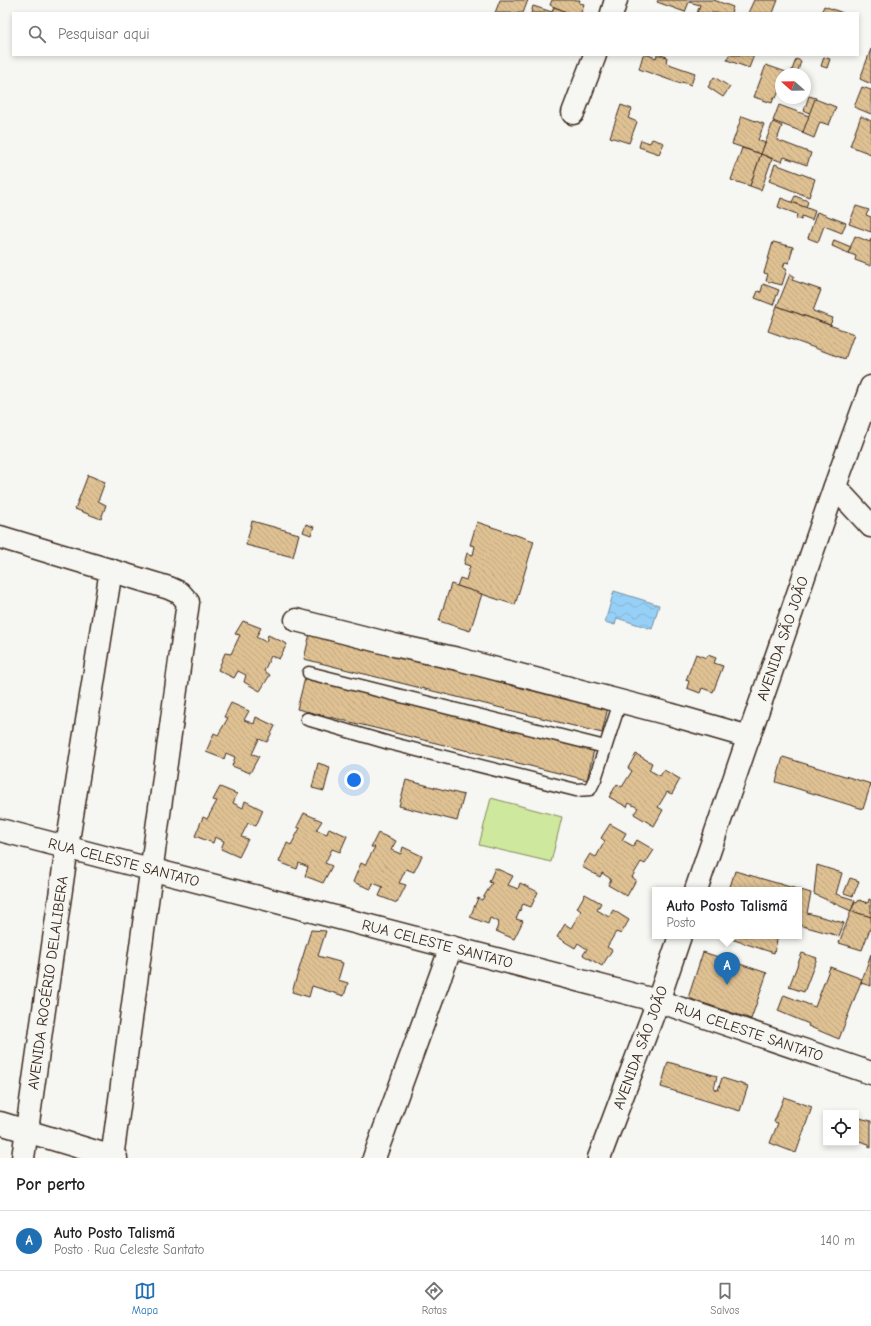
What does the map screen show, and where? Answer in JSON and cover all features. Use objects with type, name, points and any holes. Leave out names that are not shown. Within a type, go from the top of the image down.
[{"type":"street","points":[[612,12],[616,0]]},
{"type":"street","points":[[573,113],[596,56]]},
{"type":"street","name":"AVENIDA SÃO JOÃO","points":[[697,887],[871,387]]},
{"type":"street","points":[[835,487],[871,526]]},
{"type":"street","points":[[0,537],[169,588],[180,593],[188,602],[113,1158],[0,1123]]},
{"type":"street","name":"AVENIDA ROGÉRIO DELALIBERA","points":[[23,1158],[67,847],[111,570]]},
{"type":"street","points":[[296,620],[394,645],[458,659],[669,714],[749,737]]},
{"type":"street","name":"RUA CELESTE SANTATO","points":[[0,830],[658,1001],[871,1073]]},
{"type":"street","name":"AVENIDA SÃO JOÃO","points":[[599,1158],[658,1001],[679,939]]},
{"type":"street","points":[[374,1158],[451,947]]},
{"type":"lane","points":[[308,673],[605,747]]},
{"type":"lane","points":[[307,719],[389,743],[576,790],[590,790],[620,702]]},
{"type":"green space","points":[[491,798],[562,817],[551,862],[479,845]]},
{"type":"water","points":[[614,591],[659,605],[652,629],[617,618],[615,625],[605,622]]},
{"type":"building","points":[[500,0],[528,0],[523,12],[495,12]]},
{"type":"building","points":[[552,0],[580,0],[579,3],[584,4],[581,12],[567,12],[550,5]]},
{"type":"building","points":[[658,0],[714,0],[733,7],[731,12],[697,12],[700,5],[689,2],[685,12],[657,2]]},
{"type":"building","points":[[754,0],[778,0],[773,12],[748,12]]},
{"type":"building","points":[[533,6],[552,12],[531,12]]},
{"type":"building","points":[[824,6],[840,12],[821,12]]},
{"type":"building","points":[[554,7],[566,12],[552,12]]},
{"type":"building","points":[[871,49],[871,84],[860,79]]},
{"type":"building","points":[[643,56],[656,58],[657,56],[664,56],[667,57],[666,63],[695,73],[691,85],[682,82],[681,84],[639,69]]},
{"type":"building","points":[[729,56],[754,56],[749,68],[727,60]]},
{"type":"building","points":[[824,57],[830,59],[827,68],[821,66]]},
{"type":"building","points":[[796,59],[801,61],[799,68],[793,68]]},
{"type":"building","points":[[766,65],[775,68],[775,98],[772,103],[754,97]]},
{"type":"building","points":[[714,77],[730,87],[723,97],[708,87]]},
{"type":"building","points":[[862,87],[871,90],[871,114],[854,107]]},
{"type":"building","points":[[811,97],[816,98],[810,113],[804,111],[806,104],[811,104]]},
{"type":"building","points":[[815,99],[836,107],[829,125],[820,122],[814,138],[802,133]]},
{"type":"building","points":[[621,105],[632,109],[628,118],[637,122],[629,143],[610,137]]},
{"type":"building","points":[[779,105],[809,116],[803,132],[773,121]]},
{"type":"building","points":[[742,116],[764,124],[758,140],[765,143],[761,154],[732,144]]},
{"type":"building","points":[[861,116],[871,121],[871,154],[850,146]]},
{"type":"building","points":[[773,122],[782,126],[777,140],[811,153],[807,165],[784,157],[782,162],[761,154]]},
{"type":"building","points":[[652,139],[664,143],[659,154],[639,147],[641,140],[650,143]]},
{"type":"building","points":[[742,148],[761,154],[750,186],[731,180]]},
{"type":"building","points":[[761,154],[772,159],[761,190],[750,186]]},
{"type":"building","points":[[775,164],[815,179],[809,197],[769,181]]},
{"type":"building","points":[[795,196],[808,201],[806,208],[792,202]]},
{"type":"building","points":[[781,198],[815,211],[812,220],[802,216],[801,220],[796,218],[797,214],[778,207]]},
{"type":"building","points":[[856,206],[869,210],[866,215],[871,217],[871,232],[849,224]]},
{"type":"building","points":[[817,212],[846,223],[842,233],[824,226],[818,242],[808,238]]},
{"type":"building","points":[[855,236],[870,242],[871,238],[871,266],[855,260],[856,256],[848,253]]},
{"type":"building","points":[[834,240],[851,247],[848,253],[832,246]]},
{"type":"building","points":[[773,242],[793,247],[789,263],[785,262],[783,268],[787,269],[782,285],[766,281],[768,274],[764,273]]},
{"type":"building","points":[[790,274],[794,276],[792,280],[821,290],[813,311],[833,318],[830,325],[777,306]]},
{"type":"building","points":[[763,284],[779,290],[773,305],[755,298],[758,291],[761,292]]},
{"type":"building","points":[[777,306],[854,334],[845,359],[768,331]]},
{"type":"building","points":[[88,475],[105,482],[98,501],[106,505],[101,519],[75,509]]},
{"type":"building","points":[[252,521],[299,534],[293,557],[246,545]]},
{"type":"building","points":[[477,522],[534,541],[515,605],[457,586],[460,578],[466,580],[470,566],[464,564],[467,553],[473,555],[475,546],[470,545]]},
{"type":"building","points":[[306,524],[314,527],[311,535],[303,532]]},
{"type":"building","points":[[451,584],[482,594],[470,631],[439,621]]},
{"type":"building","points":[[243,621],[261,628],[256,637],[266,642],[268,635],[287,644],[279,659],[271,656],[264,671],[270,675],[260,691],[244,682],[246,675],[238,671],[234,678],[218,670],[225,653],[231,654],[240,635],[235,634]]},
{"type":"building","points":[[311,629],[609,703],[602,733],[304,659]]},
{"type":"building","points":[[696,654],[706,658],[708,655],[716,658],[714,663],[723,666],[713,692],[702,688],[700,693],[687,688],[689,681],[686,680]]},
{"type":"building","points":[[305,678],[594,750],[587,780],[297,709]]},
{"type":"building","points":[[231,703],[249,711],[244,720],[254,724],[256,717],[275,726],[267,742],[259,739],[252,754],[259,756],[250,773],[232,766],[235,757],[226,753],[224,759],[206,752],[214,733],[218,735],[228,718],[224,717]]},
{"type":"building","points":[[636,754],[652,763],[649,770],[660,776],[664,770],[680,779],[672,794],[667,792],[658,807],[663,810],[654,826],[634,814],[638,808],[629,803],[627,807],[609,797],[617,784],[622,787],[632,771],[628,768]]},
{"type":"building","points":[[783,757],[871,784],[863,809],[776,782]]},
{"type":"building","points":[[318,763],[330,767],[324,791],[312,788]]},
{"type":"building","points":[[406,780],[464,795],[457,821],[399,806]]},
{"type":"building","points":[[220,787],[237,794],[233,803],[243,808],[245,801],[263,810],[256,826],[248,823],[241,837],[248,839],[239,857],[221,849],[224,841],[215,837],[213,843],[195,836],[203,817],[207,819],[217,801],[213,800]]},
{"type":"building","points":[[304,813],[322,821],[316,830],[327,834],[329,828],[347,836],[340,852],[332,849],[325,863],[332,866],[323,883],[305,876],[308,867],[299,863],[297,869],[279,862],[287,843],[291,845],[300,828],[297,827]]},
{"type":"building","points":[[610,824],[626,833],[622,840],[633,846],[637,840],[654,850],[645,864],[641,862],[632,877],[636,880],[627,896],[608,885],[611,879],[602,873],[600,877],[582,867],[590,854],[596,857],[605,841],[601,838]]},
{"type":"building","points":[[378,833],[396,841],[391,850],[401,854],[403,847],[422,856],[414,872],[406,869],[399,883],[406,885],[397,903],[379,896],[383,887],[373,883],[371,889],[353,882],[361,863],[365,865],[375,847],[371,847]]},
{"type":"building","points":[[817,865],[842,873],[836,894],[855,900],[851,911],[814,894]]},
{"type":"building","points":[[495,868],[513,876],[508,885],[518,889],[520,883],[538,892],[531,907],[523,904],[516,919],[523,921],[514,939],[496,931],[499,922],[490,918],[488,924],[470,917],[478,898],[482,900],[492,883],[489,882]]},
{"type":"building","points":[[735,871],[790,887],[730,887]]},
{"type":"building","points":[[850,878],[859,881],[853,896],[844,893]]},
{"type":"building","points":[[802,890],[811,893],[807,913],[844,923],[839,936],[802,926]]},
{"type":"building","points":[[585,894],[601,903],[597,910],[609,917],[613,910],[629,920],[621,934],[616,932],[607,947],[612,950],[602,966],[583,955],[587,949],[578,943],[575,948],[557,937],[565,924],[571,928],[581,911],[577,908]]},
{"type":"building","points":[[869,899],[871,900],[871,917],[851,911],[855,902],[857,903],[859,900],[868,903]]},
{"type":"building","points":[[851,911],[871,917],[871,926],[862,950],[839,943]]},
{"type":"building","points":[[311,930],[326,931],[318,956],[343,963],[338,980],[348,983],[344,996],[312,986],[309,997],[292,992]]},
{"type":"building","points":[[731,939],[777,939],[774,953]]},
{"type":"building","points":[[703,952],[767,973],[751,1019],[688,998]]},
{"type":"building","points":[[802,953],[817,958],[804,992],[789,987]]},
{"type":"building","points":[[871,954],[871,986],[861,983]]},
{"type":"building","points":[[830,967],[862,979],[839,1039],[778,1011],[784,995],[815,1007]]},
{"type":"building","points":[[668,1062],[717,1076],[714,1089],[718,1090],[722,1078],[748,1086],[740,1111],[661,1087]]},
{"type":"building","points":[[784,1097],[812,1107],[796,1153],[770,1143],[778,1123],[774,1122]]},
{"type":"building","points":[[859,1118],[871,1121],[871,1148],[869,1147],[869,1144],[859,1141]]},
{"type":"place","name":"Auto Posto Talismã","points":[[727,985]]}]
